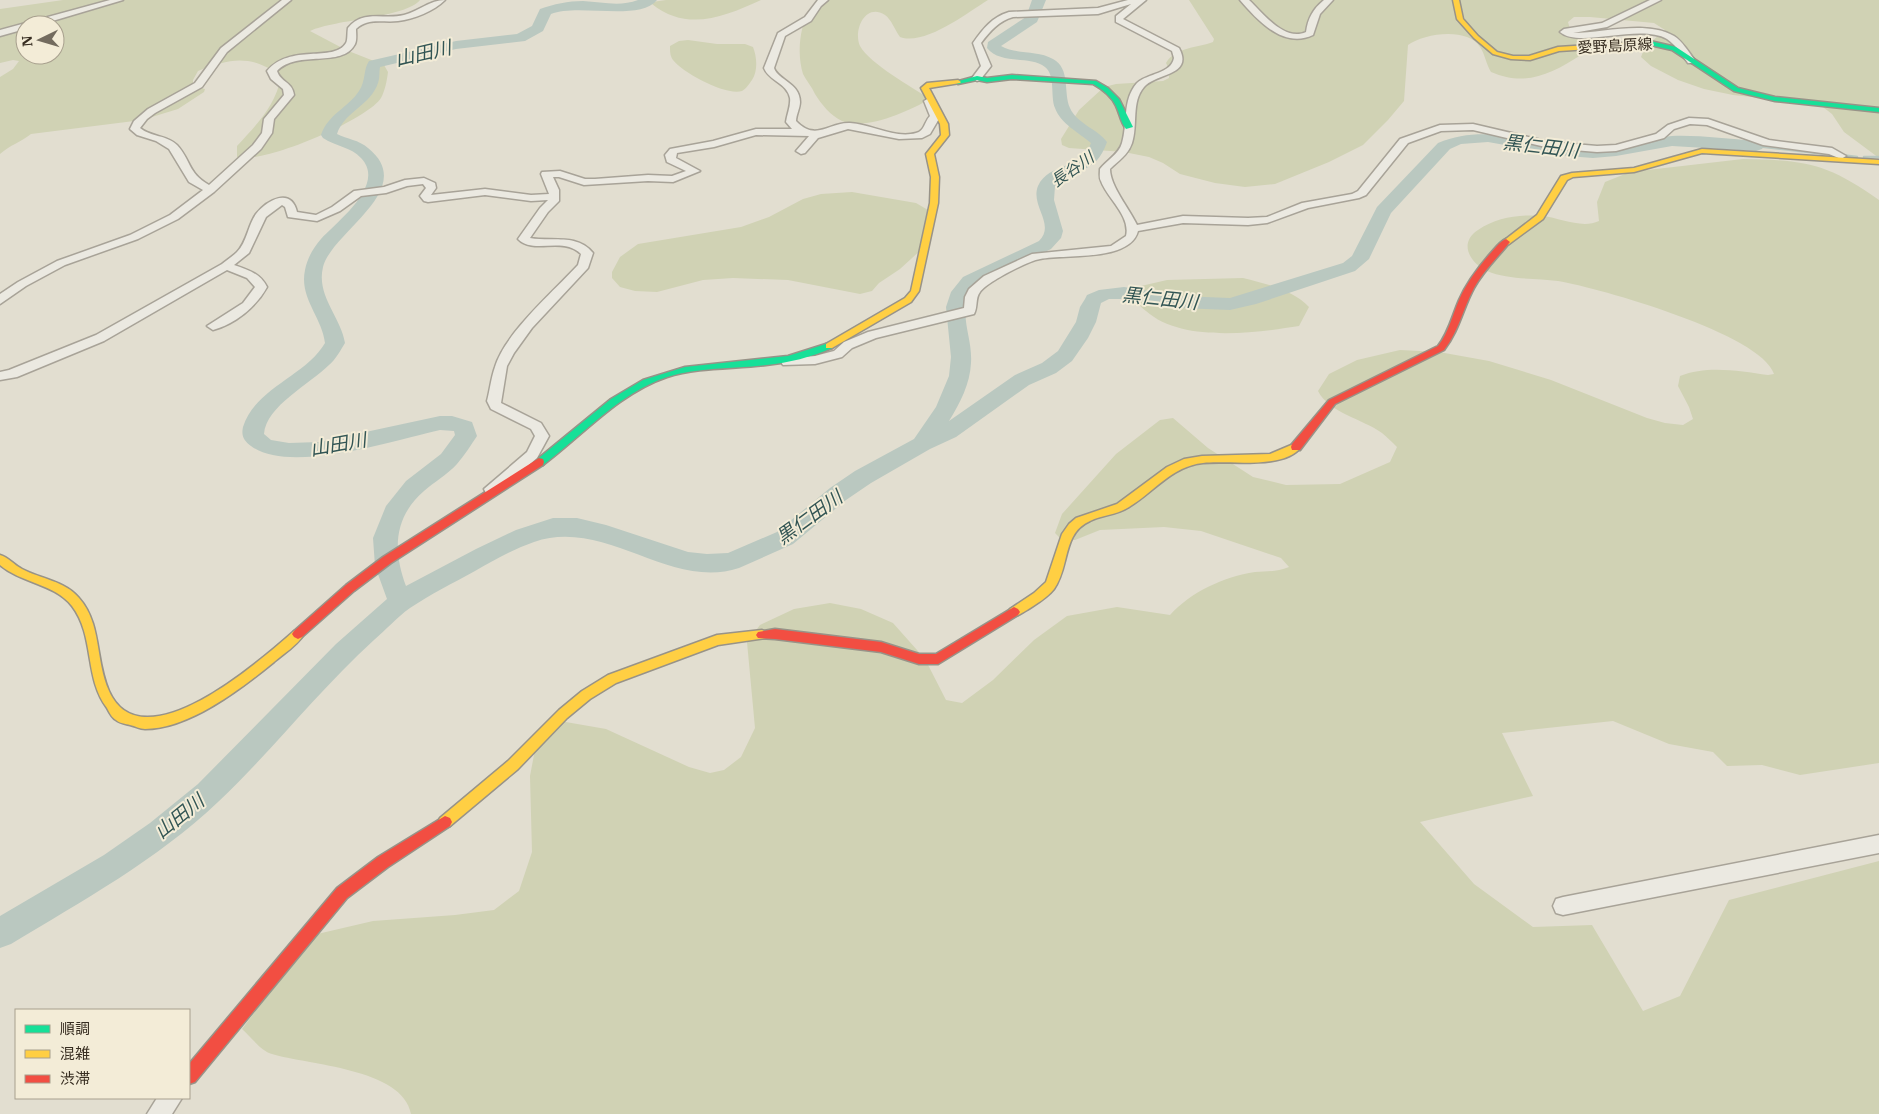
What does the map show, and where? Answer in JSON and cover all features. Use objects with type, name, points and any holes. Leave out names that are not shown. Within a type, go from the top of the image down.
[{"type":"street","points":[[65,15],[119,0]]},
{"type":"street","points":[[210,190],[193,180],[173,147],[160,139],[140,133],[135,129],[135,125],[146,115],[199,85],[223,51],[243,32],[287,0]]},
{"type":"street","points":[[0,300],[22,284],[62,263],[154,228],[174,217],[210,190],[257,148],[267,132],[269,119],[289,95],[288,88],[274,77],[272,71],[276,65],[290,58],[317,56],[342,51],[351,43],[352,28],[362,20],[400,18],[424,10],[441,0]]},
{"type":"street","points":[[813,134],[796,127],[791,122],[794,96],[783,80],[771,74],[769,68],[781,35],[808,19],[818,4],[824,0]]},
{"type":"street","points":[[977,78],[986,66],[977,43],[987,29],[1006,15],[1017,12],[1098,11],[1115,8],[1135,0]]},
{"type":"street","points":[[783,360],[801,362],[838,354],[848,344],[872,336],[970,311],[971,297],[975,289],[988,278],[1036,256],[1114,249],[1131,237],[1134,229],[1123,207],[1105,180],[1104,174],[1108,165],[1124,150],[1128,140],[1130,111],[1140,86],[1148,79],[1173,68],[1179,63],[1176,50],[1119,20],[1119,18],[1142,0]]},
{"type":"street","points":[[1244,0],[1262,19],[1282,33],[1297,38],[1303,38],[1310,33],[1311,21],[1315,13],[1330,0]]},
{"type":"street","name":"愛野島原線","points":[[1456,0],[1460,20],[1476,37],[1496,53],[1513,58],[1530,58],[1558,49],[1650,43],[1674,48],[1723,84],[1736,90],[1775,100],[1879,110]]},
{"type":"street","points":[[1657,0],[1604,25],[1564,32],[1574,36],[1635,32],[1661,34],[1668,36],[1678,44],[1691,61]]},
{"type":"street","points":[[0,33],[15,29]]},
{"type":"street","points":[[945,135],[942,133],[935,117],[925,88],[929,84],[958,82],[977,78],[988,80],[1012,77],[1058,79],[1099,84],[1120,106],[1124,122],[1129,127]]},
{"type":"street","points":[[0,559],[8,568],[52,584],[72,596],[85,616],[103,693],[109,707],[115,714],[136,723],[174,718],[195,709],[229,689],[281,650],[336,600],[394,555],[490,496],[548,456],[627,393],[669,373],[695,367],[765,364],[820,350],[908,300],[915,291],[934,203],[935,178],[930,154],[945,135],[944,124],[927,91]]},
{"type":"street","points":[[490,496],[491,490],[498,482],[532,455],[542,436],[536,426],[496,406],[494,401],[504,358],[528,326],[584,266],[586,259],[587,253],[584,248],[576,245],[530,242],[524,239],[544,210],[554,201],[554,190],[546,174],[560,174],[590,182],[679,178],[694,171],[670,158],[674,151],[680,149],[714,144],[756,132],[825,134],[840,127],[848,126],[886,135],[921,135],[927,131],[932,119],[935,117]]},
{"type":"street","points":[[1134,229],[1168,221],[1191,219],[1234,222],[1266,220],[1304,205],[1354,197],[1362,193],[1404,141],[1440,128],[1473,127],[1550,145],[1607,149],[1660,136],[1671,127],[1700,121],[1708,122],[1767,143],[1832,151],[1841,157]]},
{"type":"street","points":[[801,152],[813,134]]},
{"type":"street","points":[[190,1075],[342,893],[383,862],[447,820],[513,765],[563,714],[586,695],[612,679],[716,640],[759,634],[775,634],[881,647],[918,659],[938,659],[1037,597],[1050,585],[1058,572],[1063,544],[1068,532],[1079,521],[1125,506],[1150,485],[1173,469],[1188,462],[1202,460],[1256,460],[1284,454],[1295,448],[1332,402],[1441,348],[1451,337],[1465,296],[1481,270],[1515,233],[1535,222],[1543,213],[1564,178],[1582,173],[1632,170],[1652,166],[1687,154],[1702,152],[1841,157],[1879,162]]},
{"type":"street","points":[[0,376],[12,374],[100,338],[226,266],[242,253],[261,215],[282,200],[290,206],[292,216],[317,218],[336,208],[353,195],[391,189],[405,183],[424,181],[430,183],[431,188],[425,196],[428,200],[485,192],[531,198],[554,197]]},
{"type":"street","points":[[213,326],[238,313],[248,304],[261,286],[259,280],[252,275],[226,266]]},
{"type":"street","points":[[1563,906],[1879,844]]},
{"type":"street","points":[[158,1114],[170,1099]]},
{"type":"green space","points":[[63,0],[420,0],[400,11],[310,31],[346,50],[384,65],[388,72],[381,98],[356,118],[313,139],[290,148],[250,158],[237,157],[237,146],[270,106],[281,77],[261,65],[241,60],[221,63],[198,71],[193,80],[193,86],[205,89],[204,92],[178,109],[142,120],[31,134],[0,154],[0,77],[16,65],[65,65],[65,15],[15,15],[15,60],[0,63],[0,9]]},
{"type":"green space","points":[[666,0],[761,0],[733,12],[706,19],[692,20],[665,13],[652,4],[652,2]]},
{"type":"green space","points":[[821,0],[988,0],[946,27],[921,37],[910,39],[900,37],[885,15],[872,12],[866,15],[862,20],[858,33],[860,46],[865,53],[882,68],[930,99],[911,109],[875,122],[852,123],[842,121],[834,116],[820,102],[803,74],[800,58],[800,41],[803,24],[813,6]]},
{"type":"green space","points":[[1189,0],[1879,0],[1879,158],[1844,132],[1832,114],[1819,104],[1733,95],[1704,89],[1678,80],[1651,66],[1641,57],[1645,47],[1665,30],[1654,23],[1590,17],[1574,17],[1568,22],[1570,29],[1582,42],[1581,55],[1549,73],[1527,78],[1504,76],[1491,72],[1480,47],[1466,37],[1446,34],[1424,37],[1415,41],[1408,45],[1404,101],[1388,120],[1363,145],[1329,162],[1275,184],[1245,187],[1215,183],[1180,174],[1149,157],[1124,152],[1069,148],[1062,145],[1061,139],[1079,110],[1104,87],[1116,84],[1163,81],[1169,78],[1169,69],[1166,63],[1175,54],[1213,42],[1214,39]]},
{"type":"green space","points":[[688,40],[717,44],[745,44],[753,47],[756,64],[752,80],[742,91],[735,92],[716,87],[695,77],[678,65],[670,53],[670,46],[679,41]]},
{"type":"green space","points":[[1743,159],[1783,161],[1815,166],[1845,178],[1879,200],[1879,763],[1800,775],[1762,765],[1727,766],[1713,752],[1669,744],[1613,721],[1502,733],[1533,796],[1420,822],[1474,884],[1533,927],[1592,925],[1643,1011],[1680,996],[1729,900],[1879,861],[1879,1114],[411,1114],[404,1099],[391,1087],[352,1071],[272,1054],[260,1047],[242,1029],[313,935],[373,921],[494,910],[519,891],[532,852],[530,776],[537,739],[560,721],[606,729],[689,767],[710,773],[724,770],[741,757],[755,728],[747,642],[760,625],[794,609],[830,603],[861,609],[893,623],[925,659],[946,700],[962,703],[993,680],[1034,640],[1067,616],[1117,607],[1170,615],[1188,599],[1220,582],[1243,574],[1276,571],[1289,567],[1281,558],[1201,531],[1164,527],[1100,530],[1075,540],[1061,539],[1055,533],[1062,514],[1116,454],[1160,420],[1173,418],[1208,448],[1253,477],[1286,485],[1340,484],[1390,462],[1397,447],[1374,428],[1330,405],[1318,391],[1329,374],[1357,360],[1400,350],[1439,352],[1489,361],[1551,380],[1647,418],[1683,425],[1693,419],[1678,386],[1680,376],[1712,370],[1774,374],[1763,359],[1741,344],[1711,329],[1641,303],[1579,285],[1495,274],[1481,267],[1471,258],[1468,247],[1472,235],[1478,230],[1493,222],[1509,217],[1543,216],[1585,224],[1599,221],[1597,202],[1605,182],[1630,172]]},
{"type":"green space","points":[[852,192],[916,203],[928,210],[923,248],[900,269],[879,283],[872,291],[860,294],[788,280],[733,278],[703,280],[657,292],[635,291],[620,287],[612,278],[612,272],[620,257],[638,244],[741,227],[769,217],[803,199],[821,194]]},
{"type":"green space","points":[[1243,278],[1287,291],[1309,307],[1299,326],[1241,333],[1199,332],[1179,328],[1161,321],[1146,311],[1136,301],[1134,296],[1141,286],[1167,280]]},
{"type":"waterway","name":"山田川","points":[[400,602],[387,566],[385,538],[397,506],[414,487],[449,459],[466,436],[464,427],[452,423],[440,423],[319,450],[289,451],[265,446],[253,437],[254,427],[259,416],[278,396],[323,360],[335,343],[317,299],[313,280],[314,268],[318,255],[363,206],[371,193],[375,174],[374,165],[367,155],[360,149],[329,135],[331,129],[338,119],[356,104],[366,92],[371,83],[374,64],[456,45],[520,38],[538,28],[545,12],[554,8],[572,5],[623,8],[650,0]]},
{"type":"waterway","name":"長谷川","points":[[922,444],[947,407],[959,376],[961,349],[956,315],[959,295],[970,281],[1045,245],[1052,238],[1054,223],[1046,200],[1045,192],[1047,185],[1060,174],[1090,159],[1096,152],[1099,142],[1073,122],[1066,114],[1061,102],[1058,77],[1053,66],[1042,60],[1008,54],[994,48],[993,45],[1032,19],[1039,0]]},
{"type":"waterway","name":"黒仁田川","points":[[922,444],[948,432],[1022,380],[1049,368],[1065,356],[1078,338],[1086,322],[1089,307],[1094,299],[1106,294],[1124,293],[1179,302],[1230,304],[1249,300],[1349,267],[1360,259],[1383,211],[1444,146],[1457,140],[1488,138],[1553,149],[1593,153],[1604,153],[1672,141],[1756,146]]},
{"type":"waterway","name":"黒仁田川","points":[[1756,146],[1834,155]]},
{"type":"waterway","name":"黒仁田川","points":[[1841,155],[1857,157]]},
{"type":"waterway","name":"黒仁田川","points":[[1864,157],[1879,157]]},
{"type":"waterway","name":"黒仁田川","points":[[400,602],[484,555],[524,536],[553,527],[577,527],[606,534],[688,561],[707,563],[731,562],[785,538],[838,494],[863,477],[922,444]]},
{"type":"waterway","name":"山田川","points":[[0,933],[114,865],[160,833],[208,793],[345,651],[400,602]]},
{"type":"traffic: fast","points":[[1636,44],[1650,43],[1674,48],[1736,90],[1775,99],[1879,110]]},
{"type":"traffic: fast","points":[[958,82],[977,78],[987,80],[1012,77],[1094,82],[1105,89],[1116,101],[1129,127]]},
{"type":"traffic: fast","points":[[539,462],[614,402],[630,391],[664,375],[705,367],[788,359],[809,354],[829,346]]},
{"type":"traffic: slow","points":[[1456,0],[1460,19],[1476,37],[1495,53],[1513,58],[1530,58],[1558,49],[1636,44]]},
{"type":"traffic: slow","points":[[829,346],[908,300],[915,291],[934,203],[935,177],[930,154],[945,135],[944,124],[925,88],[927,85],[958,82]]},
{"type":"traffic: slow","points":[[1506,242],[1540,217],[1552,201],[1564,178],[1572,175],[1634,170],[1702,151],[1879,162]]},
{"type":"traffic: slow","points":[[1014,612],[1038,596],[1050,585],[1057,569],[1064,542],[1073,527],[1080,521],[1121,507],[1179,465],[1202,459],[1270,458],[1296,447]]},
{"type":"traffic: slow","points":[[0,559],[19,572],[63,591],[75,601],[87,622],[104,695],[120,717],[143,724],[171,719],[201,706],[258,668],[298,634]]},
{"type":"traffic: slow","points":[[445,822],[513,765],[563,714],[586,695],[612,679],[717,640],[762,635]]},
{"type":"traffic: jam","points":[[1296,447],[1332,402],[1441,348],[1453,329],[1474,280],[1506,242]]},
{"type":"traffic: jam","points":[[298,634],[350,588],[387,560],[539,462]]},
{"type":"traffic: jam","points":[[762,635],[775,634],[881,647],[919,659],[938,659],[1014,612]]},
{"type":"traffic: jam","points":[[190,1075],[342,893],[383,862],[445,822]]}]
